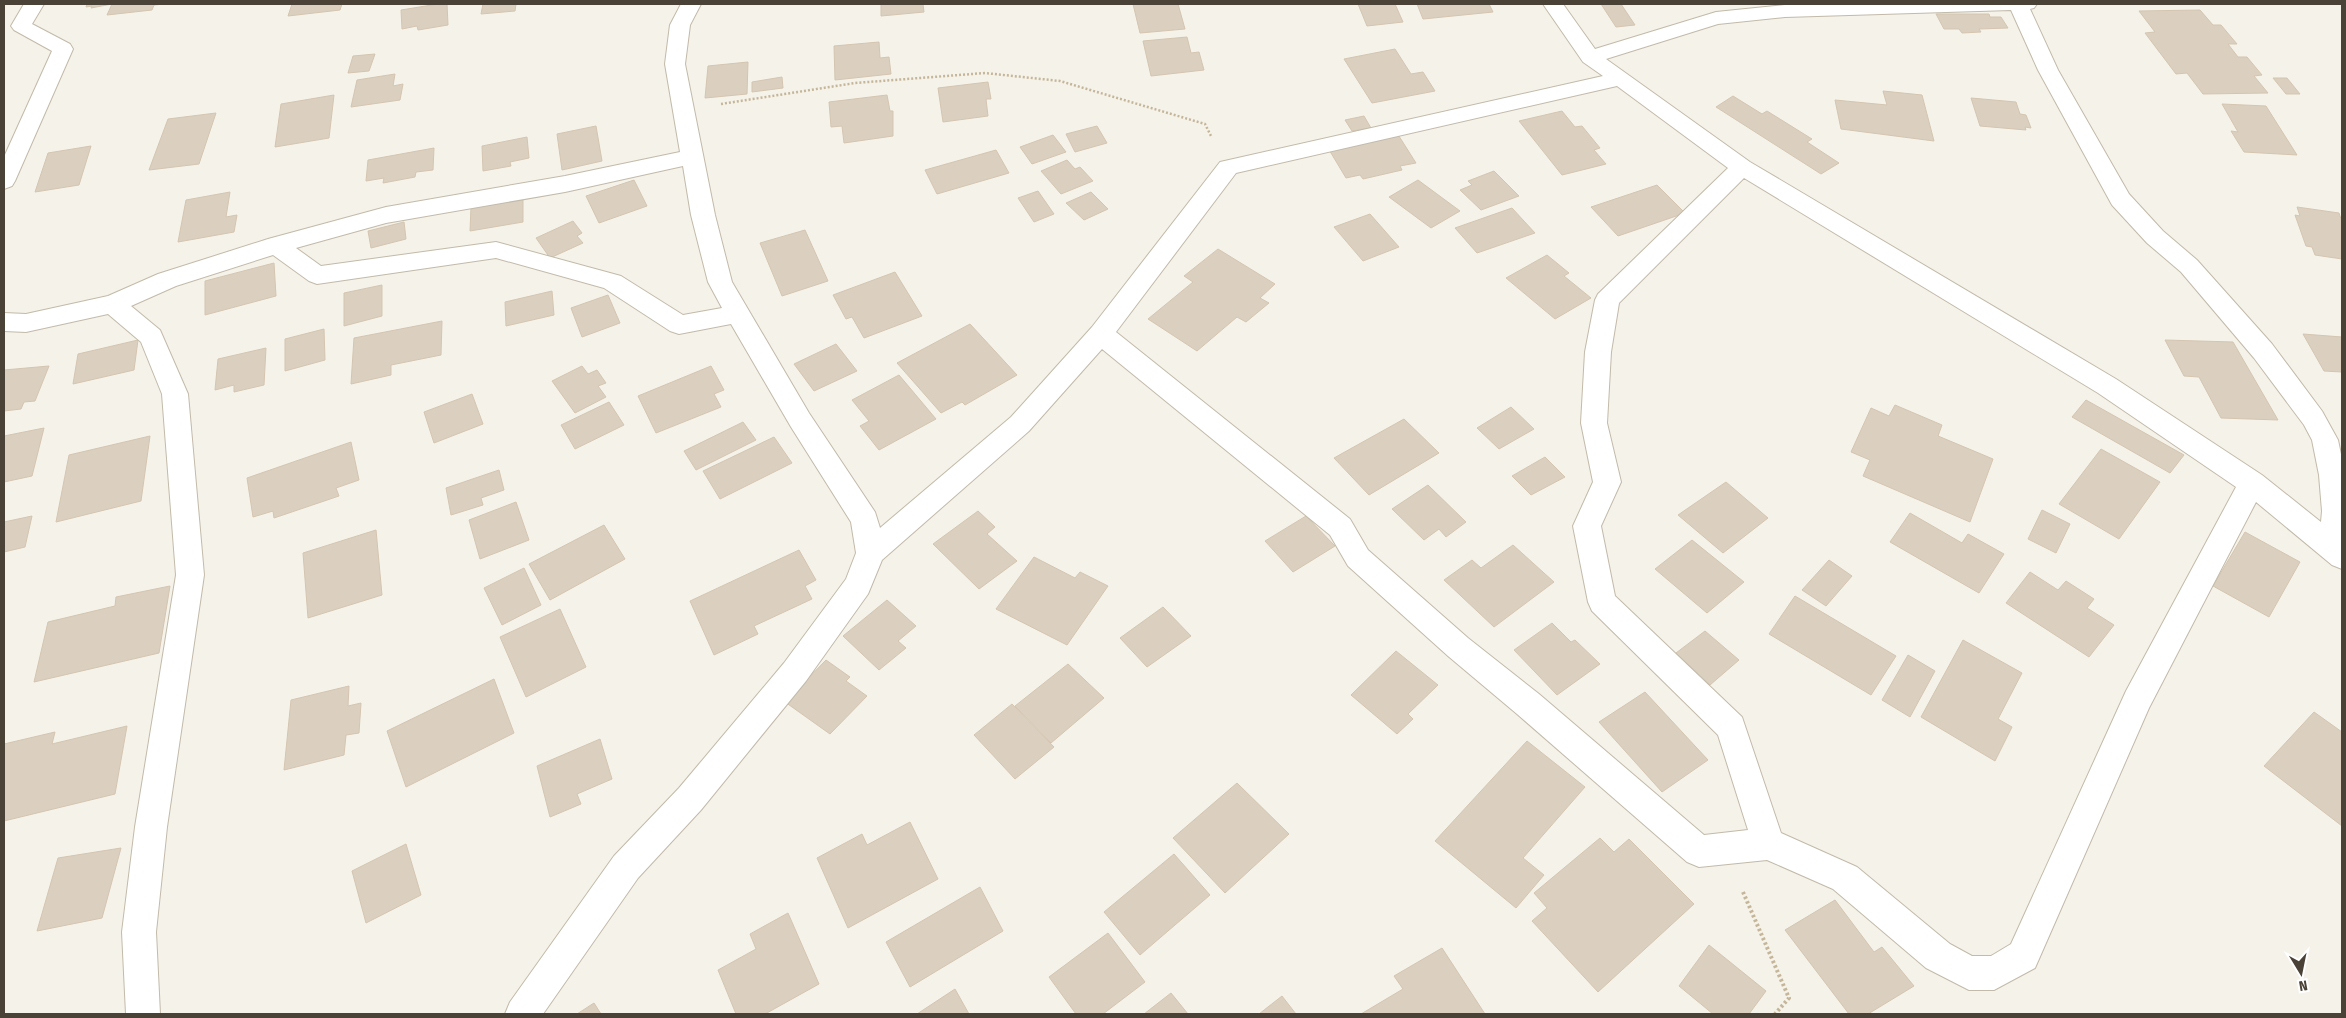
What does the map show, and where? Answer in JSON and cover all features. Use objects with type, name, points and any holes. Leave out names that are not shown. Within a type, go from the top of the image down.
[{"type":"street","points":[[4,181],[63,49],[22,26],[34,4]]},
{"type":"street","points":[[522,1014],[626,867],[690,799],[795,672],[858,585],[870,553],[866,520],[800,420],[720,282],[703,215],[675,64],[680,25],[691,4]]},
{"type":"street","points":[[1553,4],[1590,57],[1742,167],[2107,386],[2252,483],[2336,552]]},
{"type":"street","points":[[1590,57],[1716,18],[1785,11],[2022,4],[2048,70],[2120,199],[2155,237],[2189,266],[2263,351],[2313,418],[2325,440],[2332,475],[2336,511],[2336,552]]},
{"type":"street","points":[[870,553],[1020,424],[1102,334],[1228,168],[1620,79]]},
{"type":"street","points":[[4,322],[26,323],[113,304],[167,280],[276,245],[386,215],[565,184],[692,157]]},
{"type":"street","points":[[1742,167],[1607,300],[1598,352],[1594,423],[1607,482],[1587,526],[1602,602],[1731,727],[1768,844]]},
{"type":"street","points":[[276,245],[317,275],[496,250],[612,282],[678,325],[738,314]]},
{"type":"street","points":[[113,304],[150,337],[175,394],[190,575],[151,828],[139,932],[143,1014]]},
{"type":"street","points":[[1102,334],[1340,527],[1358,558],[1365,565],[1458,648],[1528,704],[1699,851],[1768,844],[1845,878],[1938,956],[1969,973],[1994,973],[2023,956],[2137,701],[2252,483]]},
{"type":"path","points":[[683,110],[855,84],[985,73],[1042,78],[1060,80],[1205,124],[1228,168]]},
{"type":"path","points":[[1730,848],[1741,886],[1789,998],[1775,1014]]},
{"type":"building","points":[[87,4],[112,4],[91,8],[92,6],[86,7]]},
{"type":"building","points":[[112,4],[165,4],[154,5],[152,10],[107,15]]},
{"type":"building","points":[[292,4],[342,4],[340,10],[288,16]]},
{"type":"building","points":[[447,4],[448,25],[418,30],[417,26],[402,29],[401,10]]},
{"type":"building","points":[[483,4],[516,4],[515,11],[481,14]]},
{"type":"building","points":[[881,4],[923,4],[924,12],[881,16]]},
{"type":"building","points":[[1133,4],[1178,4],[1185,29],[1140,33]]},
{"type":"building","points":[[1358,4],[1395,4],[1403,22],[1367,26]]},
{"type":"building","points":[[1417,4],[1489,4],[1493,12],[1423,19]]},
{"type":"building","points":[[1601,4],[1621,4],[1635,25],[1616,27]]},
{"type":"building","points":[[2200,10],[2213,25],[2221,25],[2237,44],[2228,44],[2238,57],[2247,57],[2262,75],[2254,76],[2268,93],[2203,94],[2187,73],[2176,74],[2145,33],[2155,32],[2139,11]]},
{"type":"building","points":[[1936,14],[1989,14],[1990,17],[2001,17],[2008,28],[1979,29],[1981,32],[1962,33],[1959,29],[1944,29]]},
{"type":"building","points":[[1187,37],[1191,53],[1199,52],[1204,70],[1151,76],[1143,41]]},
{"type":"building","points":[[879,42],[880,58],[889,57],[891,74],[835,80],[834,46]]},
{"type":"building","points":[[1395,49],[1411,74],[1423,72],[1435,91],[1372,103],[1344,59]]},
{"type":"building","points":[[375,54],[369,71],[348,73],[353,56]]},
{"type":"building","points":[[748,62],[747,94],[705,98],[708,66]]},
{"type":"building","points":[[395,74],[393,86],[403,84],[400,100],[351,107],[357,80]]},
{"type":"building","points":[[782,77],[783,88],[752,92],[752,82]]},
{"type":"building","points":[[2273,78],[2287,78],[2300,94],[2286,94]]},
{"type":"building","points":[[988,82],[991,99],[986,99],[988,116],[943,122],[938,88]]},
{"type":"building","points":[[1883,91],[1922,95],[1934,141],[1841,129],[1835,100],[1887,105]]},
{"type":"building","points":[[334,95],[329,138],[275,147],[281,104]]},
{"type":"building","points":[[887,95],[890,111],[893,111],[893,136],[844,143],[842,126],[831,127],[829,102]]},
{"type":"building","points":[[1733,96],[1762,114],[1767,111],[1812,139],[1807,142],[1839,163],[1821,174],[1716,107]]},
{"type":"building","points":[[1971,98],[2016,102],[2020,114],[2026,115],[2031,128],[2025,127],[2026,130],[1980,126]]},
{"type":"building","points":[[2222,104],[2266,106],[2297,155],[2244,152],[2231,131],[2238,132]]},
{"type":"building","points":[[1562,111],[1575,127],[1582,126],[1600,148],[1594,150],[1606,164],[1562,175],[1519,121]]},
{"type":"building","points":[[216,113],[199,164],[149,170],[168,119]]},
{"type":"building","points":[[1364,116],[1371,128],[1352,131],[1345,120]]},
{"type":"building","points":[[596,126],[602,161],[562,170],[557,134]]},
{"type":"building","points":[[1097,126],[1107,143],[1075,152],[1066,134]]},
{"type":"building","points":[[1397,133],[1416,163],[1400,166],[1402,170],[1363,179],[1360,175],[1346,178],[1328,148]]},
{"type":"building","points":[[1053,135],[1066,152],[1032,164],[1020,147]]},
{"type":"building","points":[[527,137],[529,158],[510,162],[511,166],[483,171],[482,146]]},
{"type":"building","points":[[91,146],[79,185],[35,192],[48,153]]},
{"type":"building","points":[[434,148],[433,170],[416,172],[415,177],[383,183],[384,178],[366,181],[368,160]]},
{"type":"building","points":[[996,150],[1009,173],[937,194],[925,170]]},
{"type":"building","points":[[1067,160],[1075,169],[1080,167],[1093,181],[1061,194],[1041,171]]},
{"type":"building","points":[[1494,171],[1519,196],[1481,210],[1460,190],[1472,185],[1468,181]]},
{"type":"building","points":[[634,180],[647,206],[599,223],[586,196]]},
{"type":"building","points":[[1418,180],[1460,211],[1431,228],[1389,197]]},
{"type":"building","points":[[1657,185],[1685,213],[1618,236],[1591,207]]},
{"type":"building","points":[[1038,191],[1054,214],[1034,222],[1018,198]]},
{"type":"building","points":[[230,192],[226,217],[237,215],[234,232],[178,242],[186,200]]},
{"type":"building","points":[[1091,192],[1108,209],[1084,220],[1066,203]]},
{"type":"building","points":[[523,198],[523,222],[470,231],[471,207]]},
{"type":"building","points":[[2297,207],[2339,213],[2342,222],[2342,259],[2315,255],[2312,247],[2306,246],[2295,215],[2300,216]]},
{"type":"building","points":[[1512,208],[1535,233],[1477,253],[1455,228]]},
{"type":"building","points":[[1370,214],[1399,247],[1363,261],[1334,227]]},
{"type":"building","points":[[573,221],[582,233],[577,236],[583,243],[550,258],[536,238]]},
{"type":"building","points":[[404,222],[406,239],[371,248],[368,231]]},
{"type":"building","points":[[805,230],[828,281],[782,296],[760,243]]},
{"type":"building","points":[[1218,249],[1275,284],[1260,298],[1269,303],[1246,322],[1237,317],[1197,351],[1148,319],[1193,282],[1184,276]]},
{"type":"building","points":[[1547,255],[1569,273],[1564,276],[1591,298],[1555,319],[1506,278]]},
{"type":"building","points":[[274,263],[276,296],[205,315],[205,281]]},
{"type":"building","points":[[895,272],[922,316],[864,338],[852,317],[846,319],[833,295]]},
{"type":"building","points":[[382,285],[382,316],[344,326],[344,293]]},
{"type":"building","points":[[552,291],[554,315],[506,326],[505,302]]},
{"type":"building","points":[[608,295],[620,323],[582,337],[571,308]]},
{"type":"building","points":[[442,321],[441,355],[391,365],[391,375],[351,384],[354,338]]},
{"type":"building","points":[[970,324],[1017,375],[965,405],[962,402],[941,413],[897,363]]},
{"type":"building","points":[[324,329],[325,360],[285,371],[285,339]]},
{"type":"building","points":[[2303,334],[2342,337],[2342,372],[2324,371]]},
{"type":"building","points":[[138,340],[134,370],[73,384],[78,354]]},
{"type":"building","points":[[2165,340],[2233,342],[2278,420],[2221,418],[2199,377],[2184,376]]},
{"type":"building","points":[[836,344],[857,371],[814,391],[794,364]]},
{"type":"building","points":[[266,348],[264,385],[234,392],[234,385],[215,390],[218,359]]},
{"type":"building","points":[[49,366],[35,401],[24,402],[21,409],[4,411],[4,370]]},
{"type":"building","points":[[582,366],[588,374],[597,370],[606,383],[598,386],[606,397],[575,413],[552,381]]},
{"type":"building","points":[[711,366],[724,390],[714,394],[721,407],[656,433],[638,396]]},
{"type":"building","points":[[899,375],[936,419],[879,450],[860,426],[869,421],[852,400]]},
{"type":"building","points":[[472,394],[483,424],[434,443],[424,412]]},
{"type":"building","points":[[2086,400],[2184,455],[2170,473],[2072,417]]},
{"type":"building","points":[[609,402],[624,425],[575,449],[561,425]]},
{"type":"building","points":[[1895,405],[1942,425],[1938,436],[1993,459],[1970,522],[1863,476],[1870,460],[1851,452],[1871,408],[1889,416]]},
{"type":"building","points":[[1511,407],[1534,429],[1499,449],[1477,428]]},
{"type":"building","points":[[1404,419],[1439,453],[1369,495],[1334,458]]},
{"type":"building","points":[[743,422],[756,440],[696,470],[684,451]]},
{"type":"building","points":[[44,428],[32,476],[4,482],[4,436]]},
{"type":"building","points":[[150,436],[141,501],[56,522],[69,455]]},
{"type":"building","points":[[774,437],[792,463],[720,499],[703,471]]},
{"type":"building","points":[[351,442],[359,480],[336,488],[339,496],[274,518],[273,511],[253,517],[247,478]]},
{"type":"building","points":[[2101,449],[2160,482],[2119,539],[2059,504]]},
{"type":"building","points":[[1545,457],[1565,477],[1531,495],[1512,476]]},
{"type":"building","points":[[499,470],[504,490],[481,498],[483,505],[451,515],[446,488]]},
{"type":"building","points":[[1726,482],[1768,518],[1723,553],[1678,515]]},
{"type":"building","points":[[1428,485],[1466,522],[1446,537],[1439,529],[1424,540],[1392,509]]},
{"type":"building","points":[[516,502],[529,540],[480,559],[469,520]]},
{"type":"building","points":[[2042,510],[2070,524],[2056,553],[2028,539]]},
{"type":"building","points":[[978,511],[995,527],[987,534],[1017,561],[979,589],[933,544]]},
{"type":"building","points":[[1910,513],[1962,543],[1968,534],[2004,554],[1979,593],[1890,542]]},
{"type":"building","points":[[32,516],[25,547],[4,552],[4,522]]},
{"type":"building","points":[[1306,516],[1335,546],[1293,572],[1265,541]]},
{"type":"building","points":[[604,525],[625,559],[550,600],[529,564]]},
{"type":"building","points":[[376,530],[382,595],[308,618],[303,553]]},
{"type":"building","points":[[2245,532],[2300,562],[2269,617],[2213,586]]},
{"type":"building","points":[[1692,540],[1744,582],[1707,613],[1655,569]]},
{"type":"building","points":[[1513,545],[1554,582],[1494,627],[1444,580],[1472,560],[1481,568]]},
{"type":"building","points":[[799,550],[816,580],[805,586],[812,599],[754,626],[758,634],[714,655],[690,601]]},
{"type":"building","points":[[1034,557],[1075,578],[1080,572],[1108,586],[1067,645],[996,609]]},
{"type":"building","points":[[1829,560],[1852,576],[1826,606],[1802,590]]},
{"type":"building","points":[[524,568],[541,605],[502,625],[484,588]]},
{"type":"building","points":[[2030,572],[2058,590],[2066,581],[2094,599],[2087,608],[2114,625],[2089,657],[2006,603]]},
{"type":"building","points":[[170,586],[159,653],[34,682],[48,622],[115,606],[116,597]]},
{"type":"building","points":[[1795,596],[1896,656],[1871,695],[1769,634]]},
{"type":"building","points":[[887,600],[916,626],[898,641],[906,648],[879,670],[843,636]]},
{"type":"building","points":[[1163,607],[1191,636],[1147,667],[1120,638]]},
{"type":"building","points":[[560,609],[586,667],[526,697],[500,637]]},
{"type":"building","points":[[1552,623],[1571,642],[1575,640],[1600,664],[1557,695],[1514,650]]},
{"type":"building","points":[[1705,631],[1739,660],[1710,685],[1676,653]]},
{"type":"building","points":[[1963,640],[2022,673],[1998,719],[2012,727],[1995,761],[1921,717]]},
{"type":"building","points":[[1396,651],[1438,685],[1408,714],[1413,719],[1397,734],[1351,695]]},
{"type":"building","points":[[1908,655],[1935,671],[1910,717],[1882,700]]},
{"type":"building","points":[[826,660],[850,677],[846,681],[867,696],[830,734],[785,702]]},
{"type":"building","points":[[1068,664],[1104,698],[1051,743],[1015,706]]},
{"type":"building","points":[[494,679],[514,733],[406,787],[387,731]]},
{"type":"building","points":[[349,686],[348,706],[361,703],[359,733],[346,735],[344,755],[284,770],[291,700]]},
{"type":"building","points":[[1645,692],[1708,760],[1662,792],[1599,722]]},
{"type":"building","points":[[1012,704],[1054,747],[1015,779],[974,735]]},
{"type":"building","points":[[2314,712],[2342,732],[2342,826],[2264,766]]},
{"type":"building","points":[[127,726],[115,794],[4,821],[4,744],[55,732],[52,744]]},
{"type":"building","points":[[600,739],[612,779],[577,794],[581,804],[550,817],[537,766]]},
{"type":"building","points":[[1527,741],[1585,787],[1523,858],[1544,875],[1516,908],[1435,841]]},
{"type":"building","points":[[1237,783],[1289,834],[1225,893],[1173,838]]},
{"type":"building","points":[[910,822],[938,879],[848,928],[817,858],[862,834],[867,845]]},
{"type":"building","points":[[1600,838],[1614,852],[1629,839],[1694,904],[1598,992],[1532,921],[1547,908],[1534,893]]},
{"type":"building","points":[[406,844],[421,895],[366,923],[352,871]]},
{"type":"building","points":[[121,848],[102,918],[37,931],[58,858]]},
{"type":"building","points":[[1174,854],[1210,895],[1140,955],[1104,912]]},
{"type":"building","points":[[980,887],[1003,931],[910,987],[886,942]]},
{"type":"building","points":[[1835,900],[1874,952],[1882,947],[1914,986],[1868,1014],[1849,1014],[1785,930]]},
{"type":"building","points":[[788,913],[819,984],[765,1014],[736,1014],[718,970],[756,949],[750,934]]},
{"type":"building","points":[[1108,933],[1145,982],[1103,1014],[1076,1014],[1049,977]]},
{"type":"building","points":[[1709,945],[1766,991],[1749,1014],[1713,1014],[1679,986]]},
{"type":"building","points":[[1442,948],[1485,1014],[1361,1014],[1403,989],[1394,976]]},
{"type":"building","points":[[955,989],[969,1014],[917,1014]]},
{"type":"building","points":[[1171,993],[1188,1014],[1144,1014]]},
{"type":"building","points":[[1282,996],[1296,1014],[1259,1014]]},
{"type":"building","points":[[594,1003],[601,1014],[577,1014]]}]
